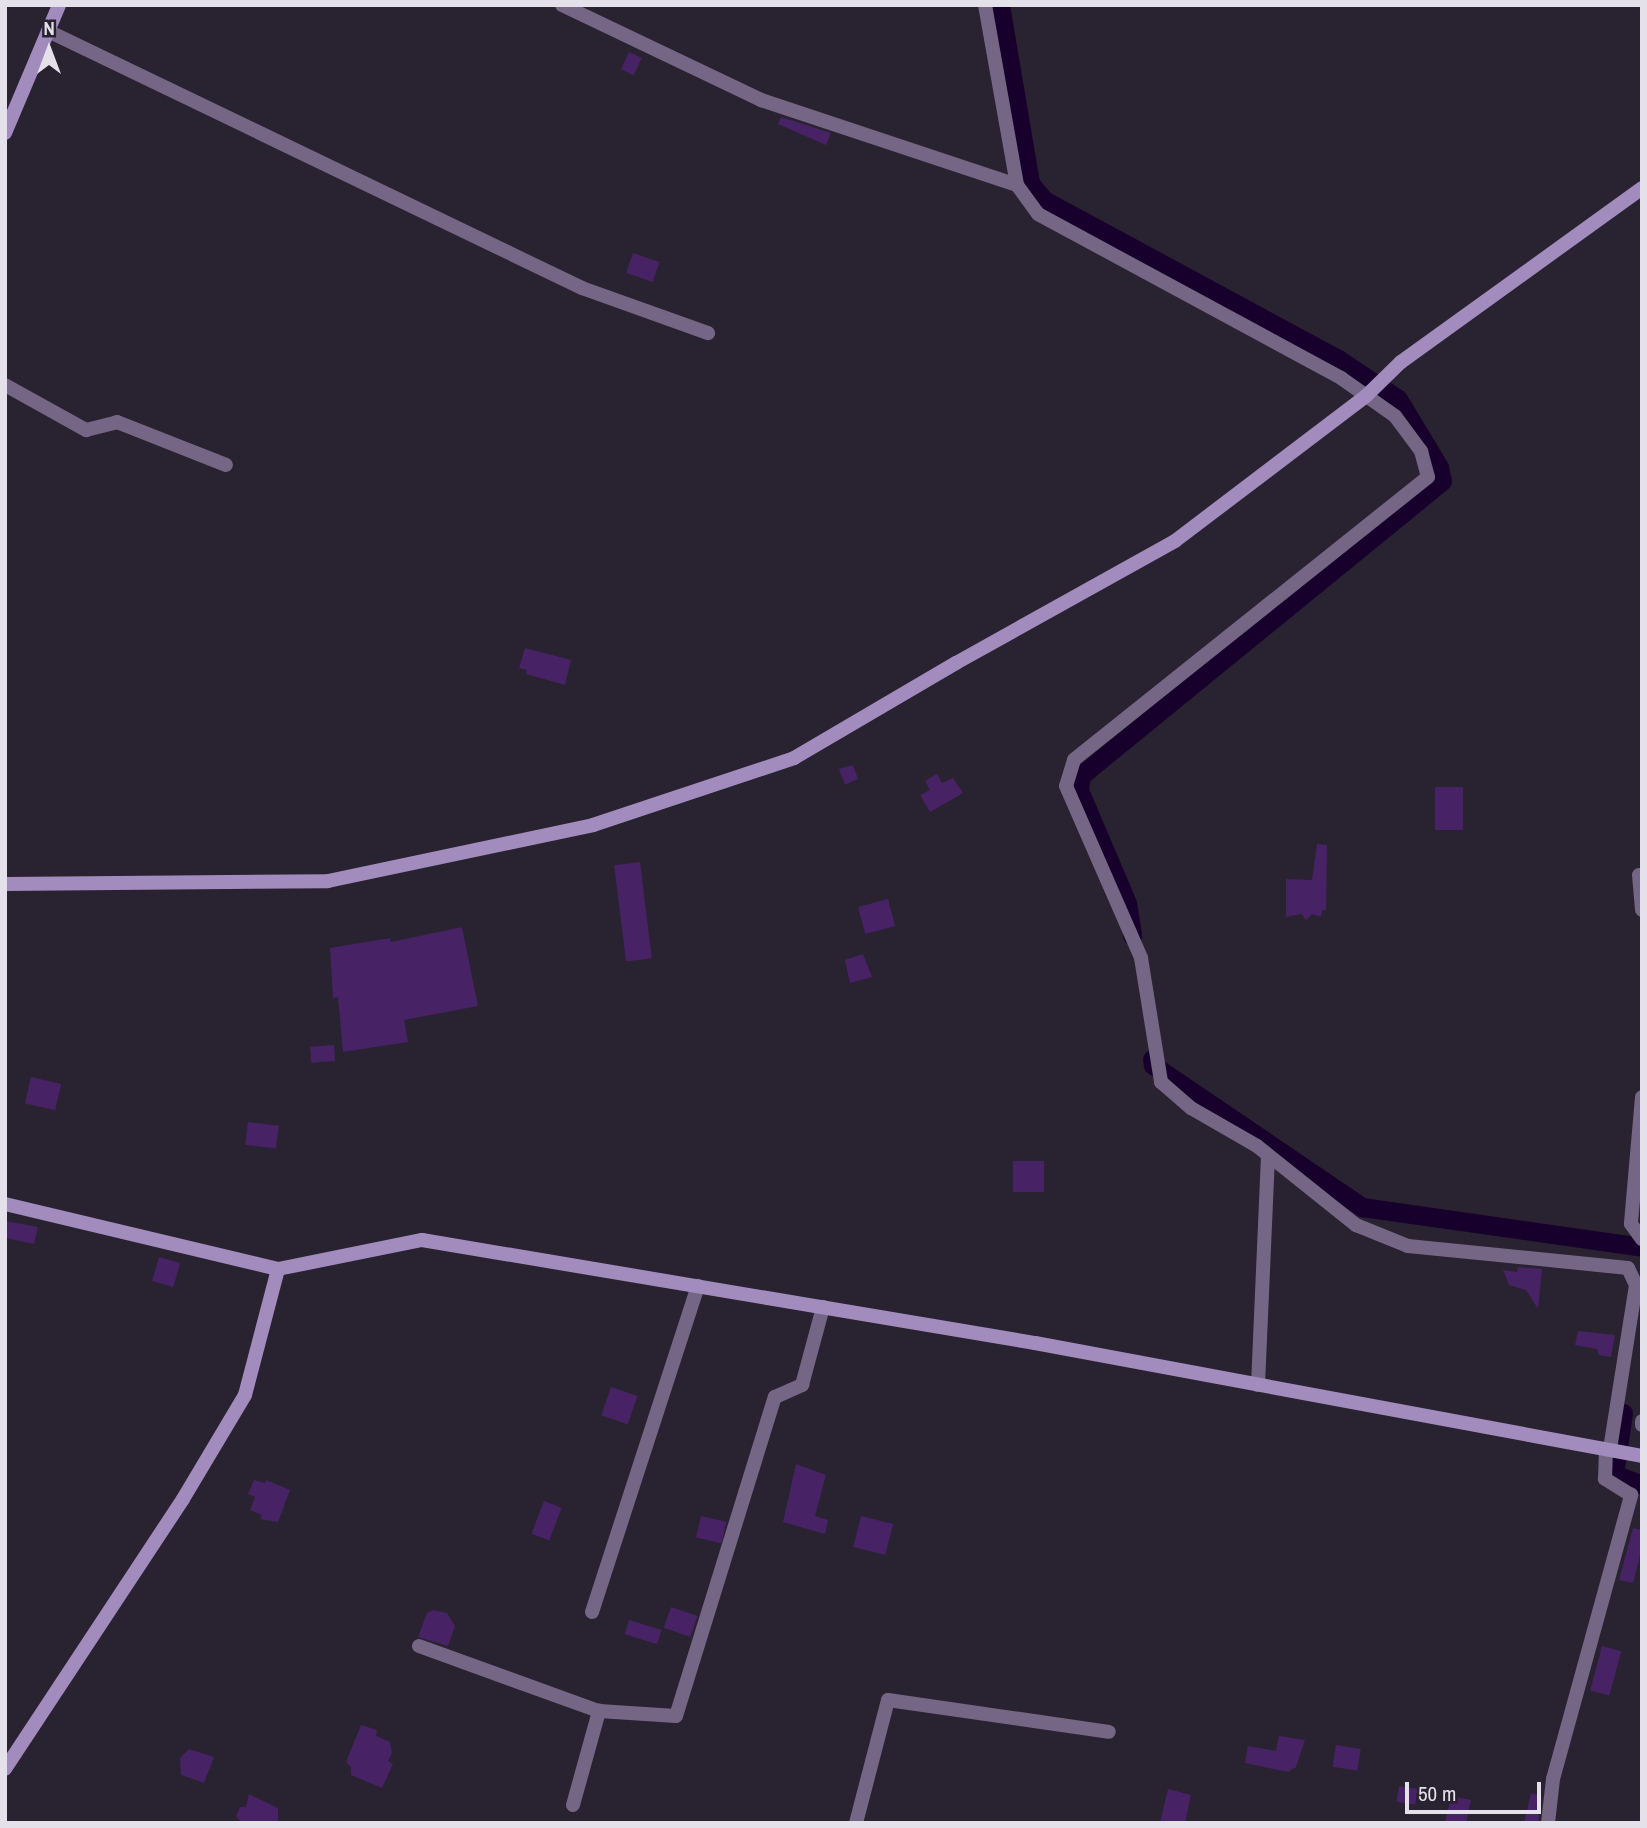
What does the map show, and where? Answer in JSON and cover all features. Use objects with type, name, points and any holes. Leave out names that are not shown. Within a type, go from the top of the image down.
[{"type":"street","points":[[5,134],[59,5]]},
{"type":"street","points":[[562,5],[761,100],[1017,185]]},
{"type":"street","points":[[985,5],[1017,185],[1038,214],[1341,377],[1395,416],[1421,451],[1428,477],[1074,760],[1066,786],[1141,958],[1161,1082],[1191,1108],[1268,1155],[1356,1225],[1408,1246],[1628,1268],[1636,1285],[1605,1479],[1636,1497],[1553,1779],[1549,1823]]},
{"type":"street","points":[[48,31],[582,288],[708,333]]},
{"type":"street","points":[[5,884],[328,881],[593,825],[794,758],[956,663],[1175,541],[1366,396],[1401,362],[1642,188]]},
{"type":"street","points":[[5,385],[86,430],[117,422],[226,465]]},
{"type":"street","points":[[1639,875],[1642,910]]},
{"type":"street","points":[[1642,1097],[1631,1224],[1642,1239]]},
{"type":"street","points":[[1258,1385],[1268,1155]]},
{"type":"street","points":[[5,1204],[278,1269],[422,1240],[823,1307],[1642,1456]]},
{"type":"street","points":[[5,1769],[183,1499],[245,1395],[278,1269]]},
{"type":"street","points":[[592,1612],[698,1286]]},
{"type":"street","points":[[419,1646],[599,1712],[676,1716],[775,1397],[802,1385],[823,1307]]},
{"type":"street","points":[[856,1823],[888,1700],[1109,1731]]},
{"type":"street","points":[[573,1805],[599,1712]]},
{"type":"building","points":[[629,52],[642,58],[634,75],[621,69]]},
{"type":"building","points":[[781,117],[831,133],[826,145],[778,124]]},
{"type":"building","points":[[633,253],[659,262],[653,282],[626,273]]},
{"type":"building","points":[[525,648],[571,660],[565,685],[526,674],[527,670],[519,668]]},
{"type":"building","points":[[853,765],[858,779],[845,785],[839,769]]},
{"type":"building","points":[[937,774],[942,783],[953,778],[963,793],[930,812],[920,795],[930,790],[925,781]]},
{"type":"building","points":[[1435,787],[1463,787],[1463,830],[1435,830]]},
{"type":"building","points":[[1317,844],[1327,845],[1326,910],[1322,910],[1321,917],[1312,914],[1306,920],[1301,914],[1286,917],[1286,879],[1312,880]]},
{"type":"building","points":[[640,862],[652,958],[626,961],[614,865]]},
{"type":"building","points":[[888,899],[895,926],[865,934],[858,907]]},
{"type":"building","points":[[462,927],[478,1006],[404,1020],[408,1042],[343,1052],[338,997],[333,998],[330,948],[390,938],[391,942]]},
{"type":"building","points":[[863,954],[872,977],[850,983],[845,960]]},
{"type":"building","points":[[334,1045],[335,1061],[311,1063],[310,1047]]},
{"type":"building","points":[[31,1077],[61,1084],[55,1110],[25,1103]]},
{"type":"building","points":[[248,1122],[279,1126],[276,1149],[245,1145]]},
{"type":"building","points":[[1013,1161],[1044,1161],[1044,1192],[1013,1192]]},
{"type":"building","points":[[5,1221],[38,1227],[34,1244],[5,1238]]},
{"type":"building","points":[[159,1257],[180,1263],[173,1287],[152,1281]]},
{"type":"building","points":[[1518,1267],[1542,1269],[1538,1309],[1526,1290],[1509,1285],[1503,1270],[1517,1272]]},
{"type":"building","points":[[1578,1331],[1615,1335],[1611,1357],[1599,1355],[1597,1349],[1575,1345]]},
{"type":"building","points":[[611,1387],[637,1396],[628,1424],[601,1415]]},
{"type":"building","points":[[796,1464],[826,1475],[815,1516],[828,1520],[825,1534],[783,1522]]},
{"type":"building","points":[[254,1480],[265,1483],[266,1480],[290,1490],[278,1522],[260,1519],[262,1515],[250,1510],[255,1497],[248,1494]]},
{"type":"building","points":[[544,1501],[562,1508],[549,1540],[531,1534]]},
{"type":"building","points":[[701,1516],[726,1522],[721,1543],[696,1537]]},
{"type":"building","points":[[861,1516],[893,1524],[885,1555],[853,1547]]},
{"type":"building","points":[[1633,1528],[1642,1530],[1642,1547],[1633,1583],[1619,1580]]},
{"type":"building","points":[[671,1607],[697,1616],[690,1637],[664,1628]]},
{"type":"building","points":[[433,1610],[447,1613],[455,1626],[448,1646],[418,1637],[427,1613]]},
{"type":"building","points":[[629,1620],[662,1630],[657,1644],[625,1634]]},
{"type":"building","points":[[1602,1646],[1621,1651],[1609,1696],[1590,1690]]},
{"type":"building","points":[[361,1725],[377,1730],[376,1736],[390,1742],[392,1753],[388,1761],[393,1764],[382,1788],[351,1775],[351,1767],[346,1762]]},
{"type":"building","points":[[1279,1736],[1305,1740],[1296,1767],[1288,1772],[1245,1763],[1248,1746],[1276,1751]]},
{"type":"building","points":[[1336,1745],[1361,1749],[1357,1771],[1333,1767]]},
{"type":"building","points":[[189,1749],[214,1757],[204,1783],[181,1775],[180,1758]]},
{"type":"building","points":[[1399,1786],[1418,1789],[1415,1805],[1396,1802]]},
{"type":"building","points":[[1168,1789],[1191,1795],[1185,1823],[1160,1823]]},
{"type":"building","points":[[1531,1793],[1541,1796],[1538,1823],[1524,1823]]},
{"type":"building","points":[[249,1794],[278,1808],[278,1823],[242,1823],[236,1816],[240,1807],[246,1807]]},
{"type":"building","points":[[1451,1796],[1471,1800],[1466,1823],[1445,1823]]},
{"type":"waterway","points":[[1000,5],[1030,183],[1044,200],[1338,359],[1398,399],[1439,467],[1442,481],[1081,775],[1079,790],[1127,903],[1132,936]]},
{"type":"waterway","points":[[1152,1059],[1153,1065],[1362,1207],[1642,1247]]},
{"type":"waterway","points":[[1623,1413],[1614,1474],[1642,1485]]}]
